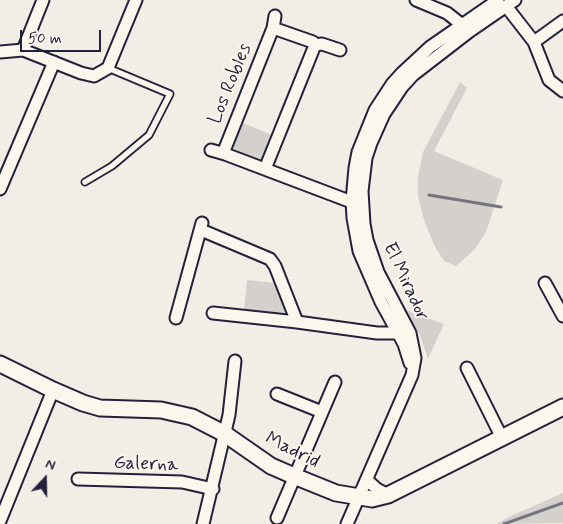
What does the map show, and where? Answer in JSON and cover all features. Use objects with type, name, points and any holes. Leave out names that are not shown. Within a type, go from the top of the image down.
[{"type":"street","points":[[23,50],[43,0]]},
{"type":"street","points":[[0,52],[23,50],[80,73],[94,76],[108,68],[136,0]]},
{"type":"street","points":[[416,0],[447,12],[466,28]]},
{"type":"street","points":[[506,2],[534,42],[549,80],[563,91]]},
{"type":"street","name":"El Mirador","points":[[347,524],[412,375],[415,358],[378,272],[357,204],[362,191],[366,158],[384,114],[402,87],[466,28],[506,2]]},
{"type":"street","name":"Los Robles","points":[[224,154],[273,28],[275,16]]},
{"type":"street","points":[[534,42],[563,22]]},
{"type":"street","name":"Los Robles","points":[[273,28],[313,42],[315,45],[322,44],[340,50]]},
{"type":"street","points":[[265,169],[315,45]]},
{"type":"street","points":[[0,188],[54,62]]},
{"type":"street","name":"Los Robles","points":[[211,150],[357,204]]},
{"type":"street","points":[[176,318],[187,274],[202,227],[270,259],[275,266],[297,322]]},
{"type":"street","points":[[545,282],[563,316]]},
{"type":"street","points":[[213,313],[377,333],[404,333]]},
{"type":"street","points":[[203,524],[213,489],[229,416],[235,361]]},
{"type":"street","name":"Madrid","points":[[0,364],[53,390],[100,408],[161,410],[192,416],[225,434],[271,466],[336,493],[372,499],[388,496],[563,407]]},
{"type":"street","points":[[468,368],[502,438]]},
{"type":"street","points":[[277,518],[335,382]]},
{"type":"street","points":[[0,521],[53,390]]},
{"type":"street","points":[[277,394],[322,412]]},
{"type":"street","name":"Galerna","points":[[78,479],[182,482],[213,489]]},
{"type":"street","points":[[367,480],[377,490],[388,496]]},
{"type":"lane","points":[[85,182],[112,166],[148,135],[170,94],[108,68]]},
{"type":"shaded area","points":[[460,82],[467,88],[434,151],[503,180],[486,232],[475,249],[456,266],[444,261],[434,245],[423,217],[418,195],[418,177],[423,152]]},
{"type":"shaded area","points":[[241,122],[272,135],[264,157],[260,160],[234,149],[232,144]]},
{"type":"shaded area","points":[[247,280],[275,283],[286,310],[284,314],[244,311]]},
{"type":"shaded area","points":[[406,310],[444,324],[428,359],[420,335]]},
{"type":"shaded area","points":[[563,493],[563,523],[496,524],[511,516]]},
{"type":"waterway","points":[[429,195],[501,207]]},
{"type":"waterway","points":[[504,524],[563,503]]}]
